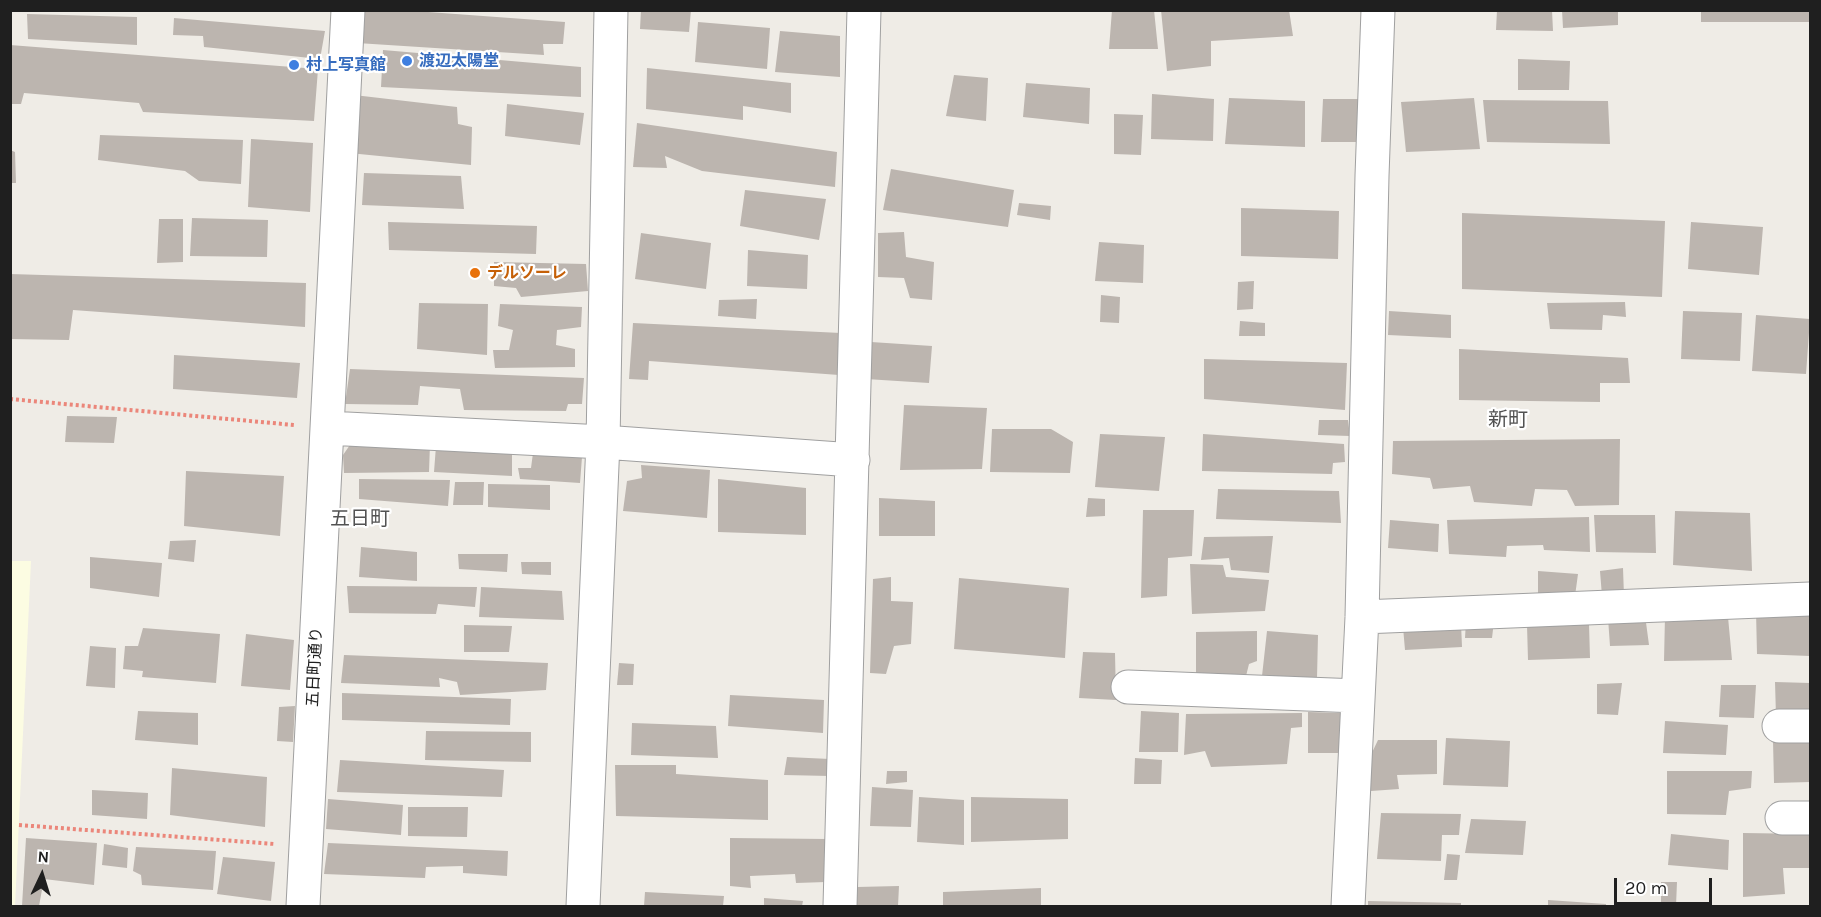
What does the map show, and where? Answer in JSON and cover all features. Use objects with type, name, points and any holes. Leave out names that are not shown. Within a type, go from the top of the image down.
[{"type":"street","name":"五日町通り","points":[[303,906],[348,10]]},
{"type":"street","points":[[584,906],[603,442],[611,10]]},
{"type":"street","points":[[840,906],[864,10]]},
{"type":"street","points":[[1348,906],[1362,617],[1378,10]]},
{"type":"street","points":[[327,428],[603,442],[853,460]]},
{"type":"street","points":[[1362,617],[1810,599]]},
{"type":"street","points":[[1128,687],[1358,696]]},
{"type":"path","points":[[10,399],[327,428]]},
{"type":"path","points":[[19,825],[306,846]]},
{"type":"shaded area","points":[[11,561],[31,561],[15,906],[10,906]]},
{"type":"building","points":[[358,10],[401,10],[565,22],[563,44],[543,44],[544,55],[357,43]]},
{"type":"building","points":[[641,10],[691,10],[689,32],[640,29]]},
{"type":"building","points":[[1112,10],[1154,10],[1158,49],[1109,49]]},
{"type":"building","points":[[1161,10],[1289,10],[1293,36],[1211,41],[1211,66],[1167,71]]},
{"type":"building","points":[[1497,10],[1552,10],[1553,31],[1496,30]]},
{"type":"building","points":[[1562,10],[1618,10],[1618,25],[1563,28]]},
{"type":"building","points":[[1701,10],[1810,10],[1810,22],[1701,22]]},
{"type":"building","points":[[27,14],[137,17],[137,45],[28,39]]},
{"type":"building","points":[[174,18],[325,31],[320,59],[204,47],[203,36],[173,35]]},
{"type":"building","points":[[698,22],[770,28],[767,69],[695,62]]},
{"type":"building","points":[[780,31],[840,36],[840,77],[775,72]]},
{"type":"building","points":[[10,45],[318,69],[314,121],[143,112],[139,103],[24,93],[21,104],[10,104]]},
{"type":"building","points":[[383,50],[581,67],[581,97],[381,87]]},
{"type":"building","points":[[1518,59],[1570,61],[1569,90],[1518,90]]},
{"type":"building","points":[[647,68],[791,83],[791,113],[743,106],[743,120],[646,109]]},
{"type":"building","points":[[954,75],[988,78],[986,121],[946,116]]},
{"type":"building","points":[[1026,83],[1090,88],[1089,124],[1023,117]]},
{"type":"building","points":[[1152,94],[1214,99],[1213,141],[1151,139]]},
{"type":"building","points":[[354,95],[457,107],[458,124],[472,127],[471,165],[349,153]]},
{"type":"building","points":[[1229,98],[1305,101],[1305,147],[1225,144]]},
{"type":"building","points":[[1474,98],[1480,149],[1406,152],[1401,102]]},
{"type":"building","points":[[1323,99],[1363,99],[1360,142],[1321,142]]},
{"type":"building","points":[[1483,100],[1608,101],[1610,144],[1487,142]]},
{"type":"building","points":[[507,104],[584,113],[580,145],[505,136]]},
{"type":"building","points":[[1114,114],[1143,115],[1141,155],[1114,154]]},
{"type":"building","points":[[637,123],[837,152],[835,187],[702,171],[665,156],[667,168],[633,167]]},
{"type":"building","points":[[100,135],[243,140],[241,184],[199,181],[185,171],[98,160]]},
{"type":"building","points":[[251,139],[313,143],[310,212],[248,207]]},
{"type":"building","points":[[10,150],[15,152],[16,183],[10,183]]},
{"type":"building","points":[[891,169],[1014,190],[1008,227],[883,210]]},
{"type":"building","points":[[364,173],[461,176],[464,209],[362,205]]},
{"type":"building","points":[[745,190],[826,199],[819,240],[740,226]]},
{"type":"building","points":[[1019,203],[1051,206],[1050,220],[1017,215]]},
{"type":"building","points":[[1241,208],[1339,211],[1338,259],[1241,256]]},
{"type":"building","points":[[1462,213],[1665,221],[1662,297],[1462,289]]},
{"type":"building","points":[[192,218],[268,220],[267,257],[190,256]]},
{"type":"building","points":[[159,219],[183,219],[183,262],[157,263]]},
{"type":"building","points":[[388,222],[537,226],[536,254],[389,250]]},
{"type":"building","points":[[1691,222],[1763,227],[1759,275],[1688,269]]},
{"type":"building","points":[[904,232],[906,257],[934,262],[932,300],[910,298],[904,278],[878,277],[878,233]]},
{"type":"building","points":[[641,233],[711,243],[706,289],[635,279]]},
{"type":"building","points":[[1099,242],[1144,245],[1143,283],[1095,281]]},
{"type":"building","points":[[748,250],[808,255],[807,289],[747,286]]},
{"type":"building","points":[[494,262],[586,264],[588,291],[521,297],[516,288],[494,286]]},
{"type":"building","points":[[10,274],[306,283],[305,327],[73,310],[69,340],[10,339]]},
{"type":"building","points":[[1254,281],[1253,309],[1237,310],[1238,282]]},
{"type":"building","points":[[1101,295],[1120,297],[1119,323],[1100,322]]},
{"type":"building","points":[[757,299],[756,319],[718,316],[719,300]]},
{"type":"building","points":[[1625,302],[1626,317],[1603,315],[1602,330],[1550,329],[1547,303]]},
{"type":"building","points":[[419,303],[488,304],[487,355],[417,349]]},
{"type":"building","points":[[500,304],[582,307],[581,327],[557,330],[556,345],[575,349],[575,367],[495,368],[493,350],[509,350],[513,330],[498,326]]},
{"type":"building","points":[[1389,311],[1451,315],[1451,338],[1388,335]]},
{"type":"building","points":[[1683,311],[1742,313],[1740,361],[1681,359]]},
{"type":"building","points":[[1756,315],[1810,319],[1806,374],[1752,371]]},
{"type":"building","points":[[1240,321],[1265,323],[1265,336],[1239,336]]},
{"type":"building","points":[[633,323],[841,333],[839,375],[649,361],[648,380],[629,379]]},
{"type":"building","points":[[871,342],[932,346],[929,383],[866,379]]},
{"type":"building","points":[[1459,349],[1628,358],[1630,383],[1600,383],[1600,402],[1459,400]]},
{"type":"building","points":[[174,355],[300,363],[297,398],[173,389]]},
{"type":"building","points":[[1204,359],[1347,363],[1345,410],[1204,399]]},
{"type":"building","points":[[350,369],[584,378],[582,404],[568,404],[566,411],[464,410],[460,389],[420,386],[418,405],[345,404]]},
{"type":"building","points":[[904,405],[987,408],[982,469],[900,470]]},
{"type":"building","points":[[67,416],[117,417],[114,443],[65,442]]},
{"type":"building","points":[[1319,420],[1348,420],[1350,436],[1318,435]]},
{"type":"building","points":[[992,429],[1051,429],[1073,442],[1070,473],[990,472]]},
{"type":"building","points":[[1100,434],[1165,437],[1159,491],[1095,487]]},
{"type":"building","points":[[1203,434],[1344,444],[1345,462],[1333,463],[1332,474],[1202,471]]},
{"type":"building","points":[[1620,439],[1619,505],[1575,506],[1567,490],[1535,489],[1532,506],[1474,502],[1470,486],[1433,489],[1430,478],[1392,474],[1393,441]]},
{"type":"building","points":[[352,442],[430,444],[429,472],[344,473],[343,455]]},
{"type":"building","points":[[436,446],[512,450],[512,476],[434,472]]},
{"type":"building","points":[[533,453],[582,457],[580,483],[520,479],[518,468],[531,468]]},
{"type":"building","points":[[641,465],[710,470],[707,518],[623,511],[627,481],[642,478]]},
{"type":"building","points":[[186,471],[284,476],[280,536],[184,526]]},
{"type":"building","points":[[359,479],[450,480],[448,506],[359,499]]},
{"type":"building","points":[[718,479],[806,488],[806,535],[718,532]]},
{"type":"building","points":[[455,482],[484,482],[483,505],[453,505]]},
{"type":"building","points":[[488,484],[550,485],[550,510],[488,507]]},
{"type":"building","points":[[1218,489],[1339,491],[1341,523],[1216,519]]},
{"type":"building","points":[[879,498],[935,501],[935,536],[879,536]]},
{"type":"building","points":[[1088,498],[1105,499],[1105,516],[1086,517]]},
{"type":"building","points":[[1143,510],[1194,510],[1192,556],[1168,558],[1167,596],[1141,598]]},
{"type":"building","points":[[1675,511],[1750,513],[1752,571],[1673,565]]},
{"type":"building","points":[[1594,515],[1655,515],[1656,553],[1596,552]]},
{"type":"building","points":[[1589,517],[1590,552],[1544,550],[1543,545],[1507,546],[1506,557],[1449,554],[1447,520]]},
{"type":"building","points":[[1390,520],[1439,524],[1438,552],[1388,548]]},
{"type":"building","points":[[1273,536],[1269,573],[1231,570],[1229,558],[1201,560],[1204,537]]},
{"type":"building","points":[[196,540],[194,562],[168,559],[170,541]]},
{"type":"building","points":[[361,547],[417,552],[417,581],[359,577]]},
{"type":"building","points":[[458,554],[508,554],[507,572],[459,569]]},
{"type":"building","points":[[90,557],[162,563],[159,597],[90,588]]},
{"type":"building","points":[[521,562],[551,562],[551,575],[522,574]]},
{"type":"building","points":[[1190,564],[1223,565],[1226,577],[1269,580],[1265,611],[1192,614]]},
{"type":"building","points":[[1623,568],[1624,596],[1602,596],[1600,571]]},
{"type":"building","points":[[1538,571],[1578,574],[1575,596],[1538,598]]},
{"type":"building","points":[[891,577],[891,601],[913,602],[911,644],[894,646],[886,674],[870,673],[873,579]]},
{"type":"building","points":[[959,578],[1069,588],[1065,658],[954,649]]},
{"type":"building","points":[[347,586],[477,587],[475,607],[438,604],[436,614],[349,613]]},
{"type":"building","points":[[481,587],[562,591],[564,620],[479,617]]},
{"type":"building","points":[[1810,610],[1810,656],[1757,654],[1756,611]]},
{"type":"building","points":[[1645,615],[1649,645],[1610,646],[1608,618]]},
{"type":"building","points":[[1665,616],[1728,617],[1732,660],[1664,661]]},
{"type":"building","points":[[1466,621],[1494,621],[1492,638],[1465,638]]},
{"type":"building","points":[[1461,623],[1462,647],[1405,650],[1403,627]]},
{"type":"building","points":[[1589,624],[1590,658],[1528,660],[1527,625]]},
{"type":"building","points":[[464,625],[512,626],[509,652],[464,652]]},
{"type":"building","points":[[143,628],[220,634],[216,683],[142,677],[143,671],[123,669],[125,646],[138,646]]},
{"type":"building","points":[[1257,631],[1257,661],[1249,664],[1246,676],[1196,675],[1196,632]]},
{"type":"building","points":[[1267,631],[1318,635],[1317,678],[1262,676]]},
{"type":"building","points":[[246,634],[294,640],[290,690],[241,686]]},
{"type":"building","points":[[90,646],[116,648],[115,688],[86,686]]},
{"type":"building","points":[[1083,652],[1115,653],[1116,700],[1079,698]]},
{"type":"building","points":[[344,655],[548,663],[546,690],[460,695],[457,682],[439,678],[440,687],[341,683]]},
{"type":"building","points":[[619,663],[634,664],[633,685],[617,685]]},
{"type":"building","points":[[1775,682],[1810,683],[1810,717],[1776,716]]},
{"type":"building","points":[[1622,683],[1618,715],[1597,714],[1597,684]]},
{"type":"building","points":[[1721,685],[1756,685],[1754,718],[1719,717]]},
{"type":"building","points":[[342,693],[511,699],[510,725],[342,720]]},
{"type":"building","points":[[730,695],[824,700],[823,733],[728,726]]},
{"type":"building","points":[[295,706],[293,742],[277,741],[279,707]]},
{"type":"building","points":[[138,711],[198,713],[198,745],[135,740]]},
{"type":"building","points":[[1141,711],[1179,713],[1178,752],[1139,752]]},
{"type":"building","points":[[1308,712],[1340,713],[1341,753],[1308,753]]},
{"type":"building","points":[[1302,713],[1302,727],[1291,728],[1287,764],[1211,767],[1205,751],[1184,755],[1186,714]]},
{"type":"building","points":[[1665,721],[1728,725],[1726,755],[1663,753]]},
{"type":"building","points":[[632,723],[716,726],[718,758],[631,755]]},
{"type":"building","points":[[426,731],[531,732],[531,762],[425,760]]},
{"type":"building","points":[[1446,738],[1510,741],[1508,787],[1443,785]]},
{"type":"building","points":[[1378,740],[1437,740],[1437,774],[1397,775],[1399,789],[1371,791],[1369,759]]},
{"type":"building","points":[[1773,741],[1810,743],[1810,782],[1774,783]]},
{"type":"building","points":[[787,757],[830,759],[830,776],[784,775]]},
{"type":"building","points":[[1135,758],[1162,760],[1161,784],[1134,784]]},
{"type":"building","points":[[340,760],[504,770],[502,797],[337,792]]},
{"type":"building","points":[[615,765],[676,765],[676,774],[768,780],[768,820],[616,816]]},
{"type":"building","points":[[172,768],[267,777],[265,827],[170,815]]},
{"type":"building","points":[[887,771],[907,771],[907,782],[886,784]]},
{"type":"building","points":[[1667,771],[1752,771],[1751,788],[1729,791],[1726,815],[1667,814]]},
{"type":"building","points":[[872,787],[913,790],[911,827],[870,826]]},
{"type":"building","points":[[92,790],[148,793],[147,819],[92,815]]},
{"type":"building","points":[[919,797],[964,800],[964,845],[917,842]]},
{"type":"building","points":[[971,797],[1068,799],[1068,839],[971,842]]},
{"type":"building","points":[[328,799],[403,805],[401,835],[326,829]]},
{"type":"building","points":[[408,807],[468,807],[467,837],[408,836]]},
{"type":"building","points":[[1381,813],[1461,814],[1459,835],[1442,835],[1441,861],[1377,859]]},
{"type":"building","points":[[1471,819],[1526,821],[1523,855],[1465,853]]},
{"type":"building","points":[[1743,833],[1810,834],[1810,868],[1783,868],[1785,894],[1743,897]]},
{"type":"building","points":[[1671,834],[1729,840],[1728,870],[1668,865]]},
{"type":"building","points":[[26,838],[97,843],[94,885],[44,879],[39,906],[22,906]]},
{"type":"building","points":[[730,838],[827,839],[826,882],[796,883],[795,874],[750,876],[751,888],[730,886]]},
{"type":"building","points":[[328,843],[508,851],[507,876],[463,873],[463,866],[426,867],[425,878],[324,874]]},
{"type":"building","points":[[104,844],[128,848],[127,868],[102,865]]},
{"type":"building","points":[[136,847],[216,851],[213,890],[142,885],[141,875],[133,871]]},
{"type":"building","points":[[1447,854],[1460,855],[1457,880],[1444,880]]},
{"type":"building","points":[[223,857],[275,862],[271,901],[217,894]]},
{"type":"building","points":[[1661,882],[1677,882],[1676,906],[1661,906]]},
{"type":"building","points":[[899,886],[898,906],[857,906],[857,887]]},
{"type":"building","points":[[1041,888],[1041,906],[943,906],[943,892]]},
{"type":"building","points":[[645,892],[724,896],[723,906],[644,906]]},
{"type":"building","points":[[764,898],[803,901],[802,906],[764,906]]},
{"type":"building","points":[[1548,900],[1606,904],[1606,906],[1548,906]]},
{"type":"building","points":[[1368,901],[1461,903],[1461,906],[1368,906]]},
{"type":"place","name":"渡辺太陽堂","points":[[407,61]]},
{"type":"place","name":"村上写真館","points":[[294,65]]},
{"type":"place","name":"デルソーレ","points":[[475,273]]},
{"type":"district","name":"新町","points":[[1508,420]]},
{"type":"district","name":"五日町","points":[[360,519]]}]
